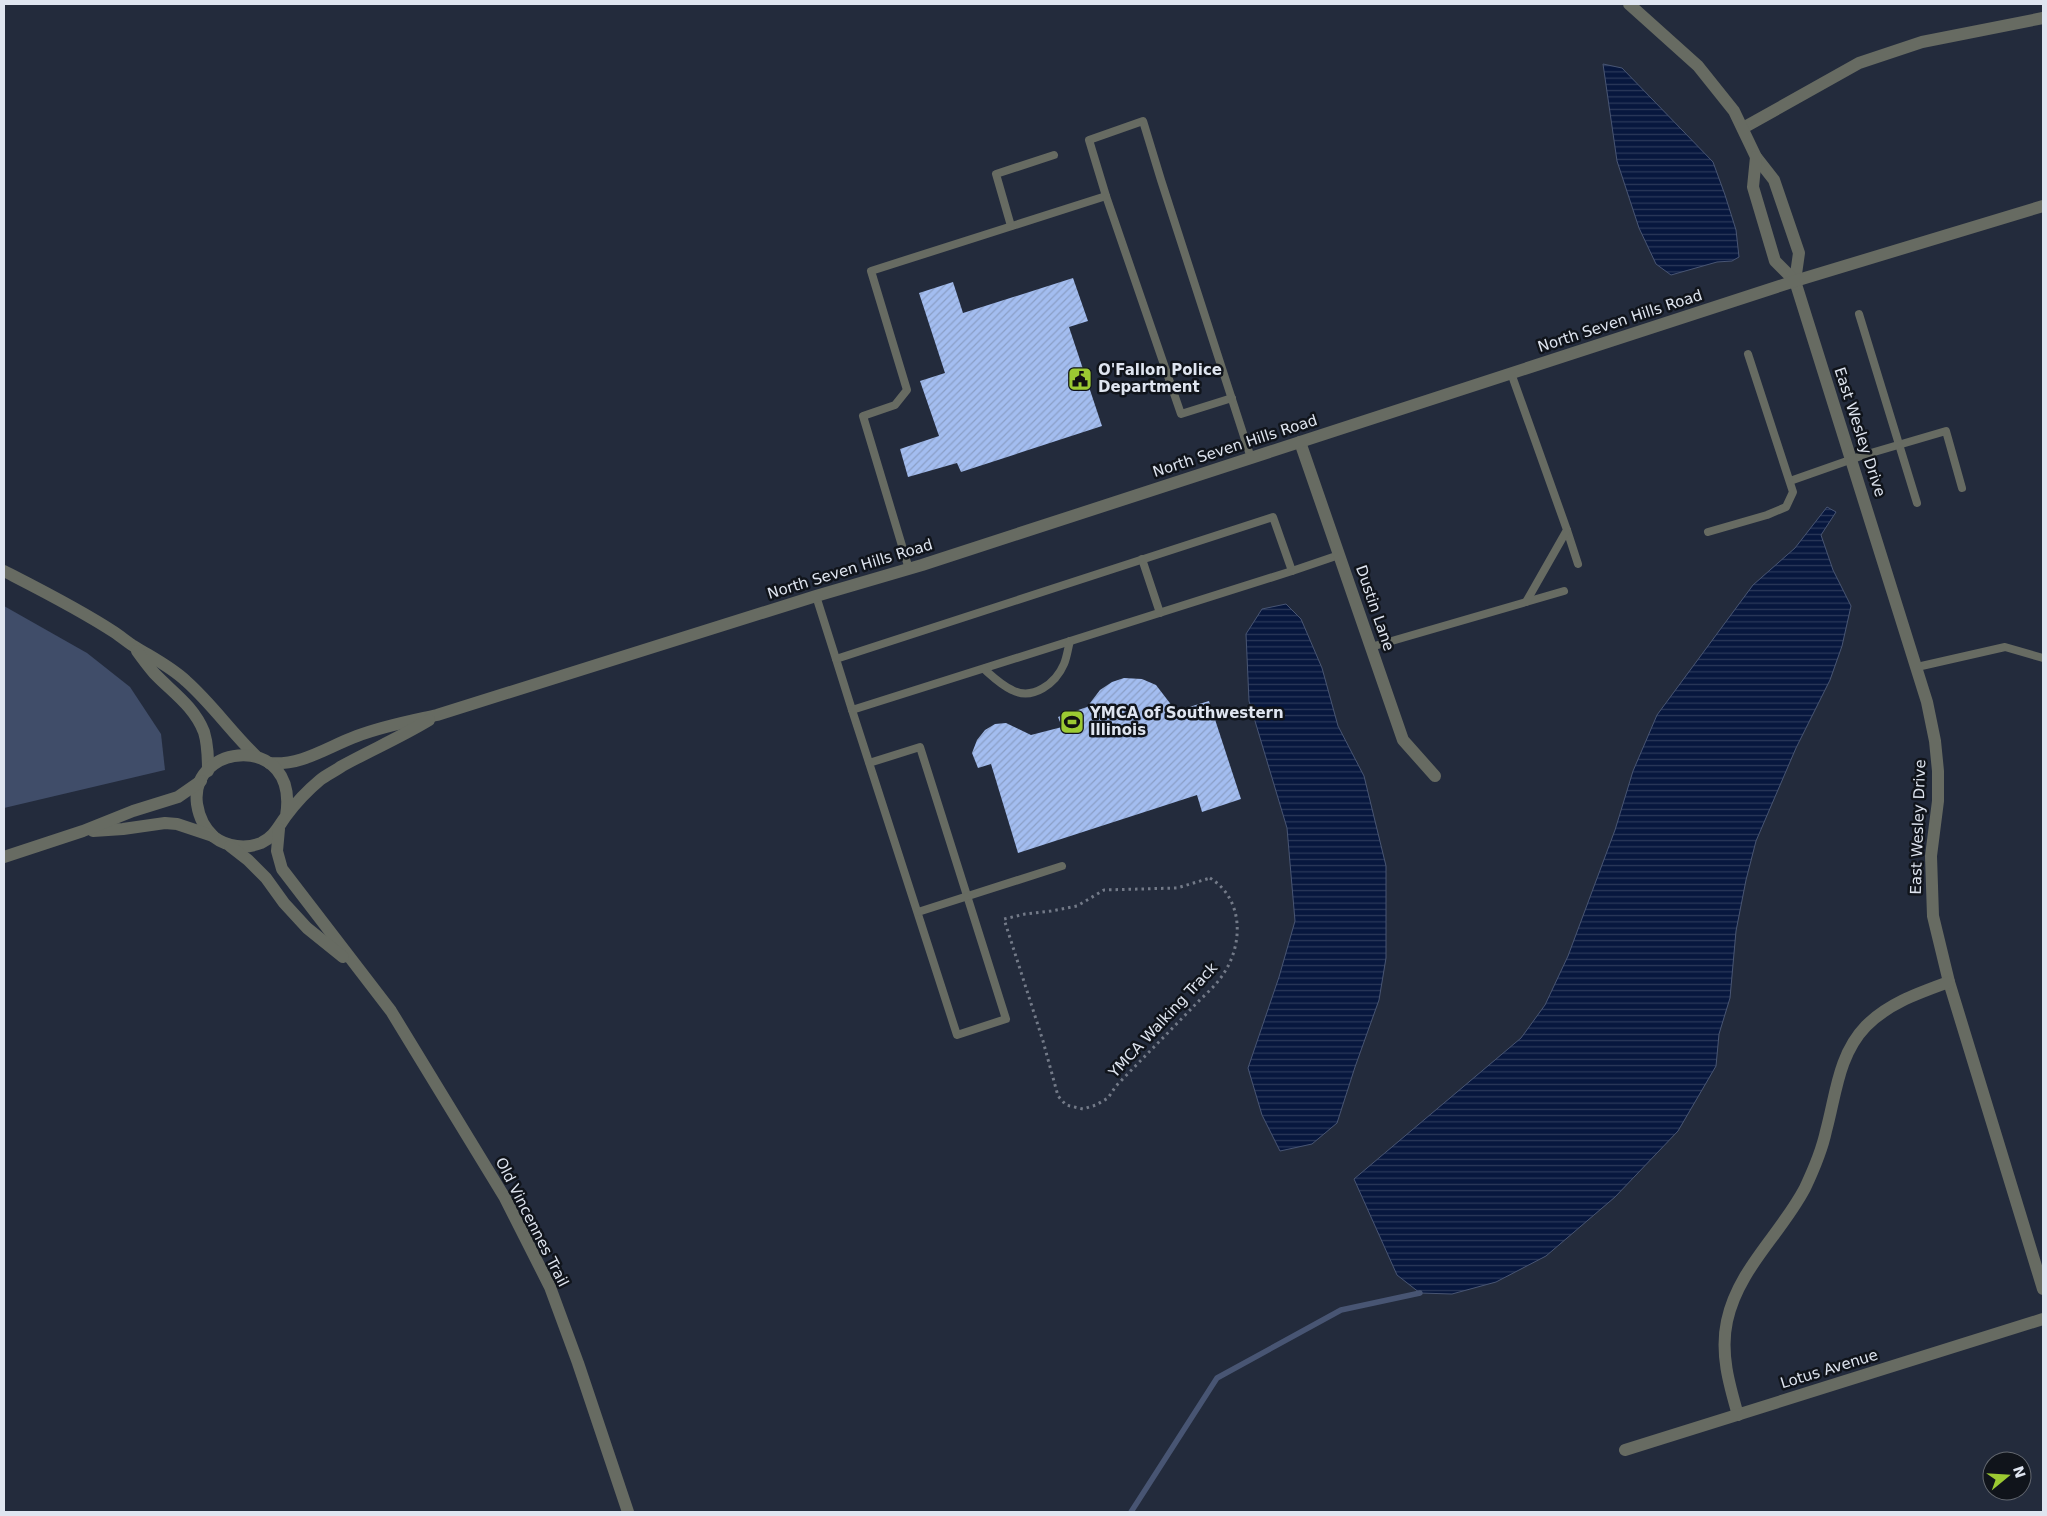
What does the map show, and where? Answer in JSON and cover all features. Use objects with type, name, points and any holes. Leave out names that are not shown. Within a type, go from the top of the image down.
[{"type":"street","name":"East Wesley Drive","points":[[1630,4],[1698,66],[1734,111],[1756,157],[1774,180],[1799,253],[1795,281],[1917,668],[1935,740],[1938,801],[1931,856],[1930,886],[1933,916],[1949,982],[2043,1290]]},
{"type":"street","points":[[1743,128],[1859,63],[1922,42],[2043,18]]},
{"type":"street","name":"East Wesley Drive","points":[[1756,157],[1753,187],[1775,261],[1795,281]]},
{"type":"street","name":"North Seven Hills Road","points":[[269,763],[284,764],[312,757],[364,734],[395,724],[437,715],[909,568],[1795,281],[2043,206]]},
{"type":"street","name":"Dustin Lane","points":[[1300,442],[1403,740],[1435,776]]},
{"type":"street","points":[[4,571],[52,595],[166,664],[187,681],[256,756],[269,763],[279,773],[286,786],[289,801],[286,816],[279,829],[268,839],[255,845],[241,847],[227,844],[214,837],[177,824],[165,823],[83,832]]},
{"type":"street","points":[[132,645],[154,673],[179,694],[193,712],[204,731],[206,742],[204,776],[197,800],[199,814],[205,827],[214,837]]},
{"type":"street","name":"North Seven Hills Road","points":[[286,816],[321,779],[437,715]]},
{"type":"street","points":[[4,857],[83,832],[133,811],[178,797],[204,776],[214,764],[227,757],[241,754],[256,756]]},
{"type":"street","name":"Old Vincennes Trail","points":[[279,829],[277,851],[282,869],[391,1011],[505,1198],[550,1287],[578,1362],[628,1512]]},
{"type":"street","name":"Old Vincennes Trail","points":[[227,844],[248,860],[266,878],[284,903],[307,928],[359,970]]},
{"type":"street","points":[[1738,1415],[1728,1380],[1724,1348],[1726,1322],[1731,1304],[1740,1283],[1805,1188],[1826,1132],[1840,1071],[1852,1044],[1866,1026],[1886,1010],[1910,996],[1949,982]]},
{"type":"street","name":"Lotus Avenue","points":[[1625,1450],[2043,1318]]},
{"type":"lane","points":[[1232,398],[1182,414],[1106,196],[1089,140],[1143,121],[1160,180],[1232,398],[1251,458]]},
{"type":"lane","points":[[1011,226],[996,174],[1054,155]]},
{"type":"lane","points":[[909,568],[863,416],[895,405],[907,390],[871,271],[1106,196]]},
{"type":"lane","points":[[1859,314],[1917,503]]},
{"type":"lane","points":[[1708,532],[1767,515],[1786,507],[1793,492],[1748,354]]},
{"type":"lane","points":[[1511,373],[1578,564]]},
{"type":"lane","points":[[1790,481],[1946,431],[1962,488]]},
{"type":"lane","points":[[836,658],[1272,517],[1292,571]]},
{"type":"lane","points":[[1526,602],[1567,530]]},
{"type":"lane","points":[[852,710],[1292,571],[1339,554]]},
{"type":"lane","points":[[1142,559],[1160,613]]},
{"type":"lane","points":[[1371,647],[1564,591]]},
{"type":"lane","points":[[816,596],[869,763],[957,1035],[1006,1019],[920,747],[869,763]]},
{"type":"lane","points":[[984,669],[998,682],[1014,692],[1035,693],[1054,681],[1064,663],[1070,641]]},
{"type":"lane","points":[[1917,668],[2005,648],[2043,658]]},
{"type":"lane","points":[[918,912],[1062,866]]},
{"type":"path","name":"YMCA Walking Track","points":[[1210,878],[1220,885],[1230,897],[1237,912],[1237,930],[1234,952],[1222,976],[1116,1086],[1108,1098],[1096,1105],[1083,1109],[1066,1105],[1058,1096],[1043,1041],[1004,919],[1077,906],[1104,890],[1177,888],[1210,878]]},
{"type":"shaded area","points":[[1603,64],[1622,68],[1713,162],[1736,230],[1739,257],[1732,261],[1717,262],[1671,275],[1656,264],[1639,228],[1617,161]]},
{"type":"shaded area","points":[[1827,507],[1836,512],[1821,535],[1833,570],[1851,606],[1842,646],[1830,680],[1796,748],[1756,841],[1736,931],[1730,998],[1719,1034],[1716,1066],[1678,1131],[1615,1197],[1546,1256],[1496,1282],[1452,1294],[1420,1293],[1397,1275],[1354,1179],[1521,1038],[1545,1005],[1568,956],[1615,830],[1633,771],[1657,715],[1753,585],[1795,548]]},
{"type":"shaded area","points":[[1286,604],[1301,619],[1322,668],[1338,726],[1364,776],[1386,866],[1386,958],[1379,1000],[1337,1123],[1312,1144],[1280,1151],[1262,1115],[1248,1068],[1279,977],[1295,921],[1287,828],[1249,701],[1246,634],[1262,609]]},
{"type":"shaded area","points":[[4,606],[87,653],[130,687],[161,734],[165,770],[4,808]]},
{"type":"building","points":[[1073,278],[1088,321],[1069,327],[1102,426],[961,472],[957,463],[908,477],[900,449],[939,436],[920,381],[945,373],[919,293],[953,282],[963,313]]},
{"type":"building","points":[[1124,678],[1142,679],[1156,685],[1176,711],[1209,701],[1241,799],[1202,812],[1197,795],[1018,853],[991,764],[978,768],[972,753],[977,740],[985,730],[995,724],[1006,723],[1031,735],[1062,727],[1058,717],[1087,707],[1100,690],[1112,682]]},
{"type":"waterway","points":[[1131,1512],[1217,1378],[1341,1310],[1420,1293]]},
{"type":"place","name":"O'Fallon Police Department","points":[[1080,379]]},
{"type":"place","name":"YMCA of Southwestern Illinois","points":[[1072,722]]}]
